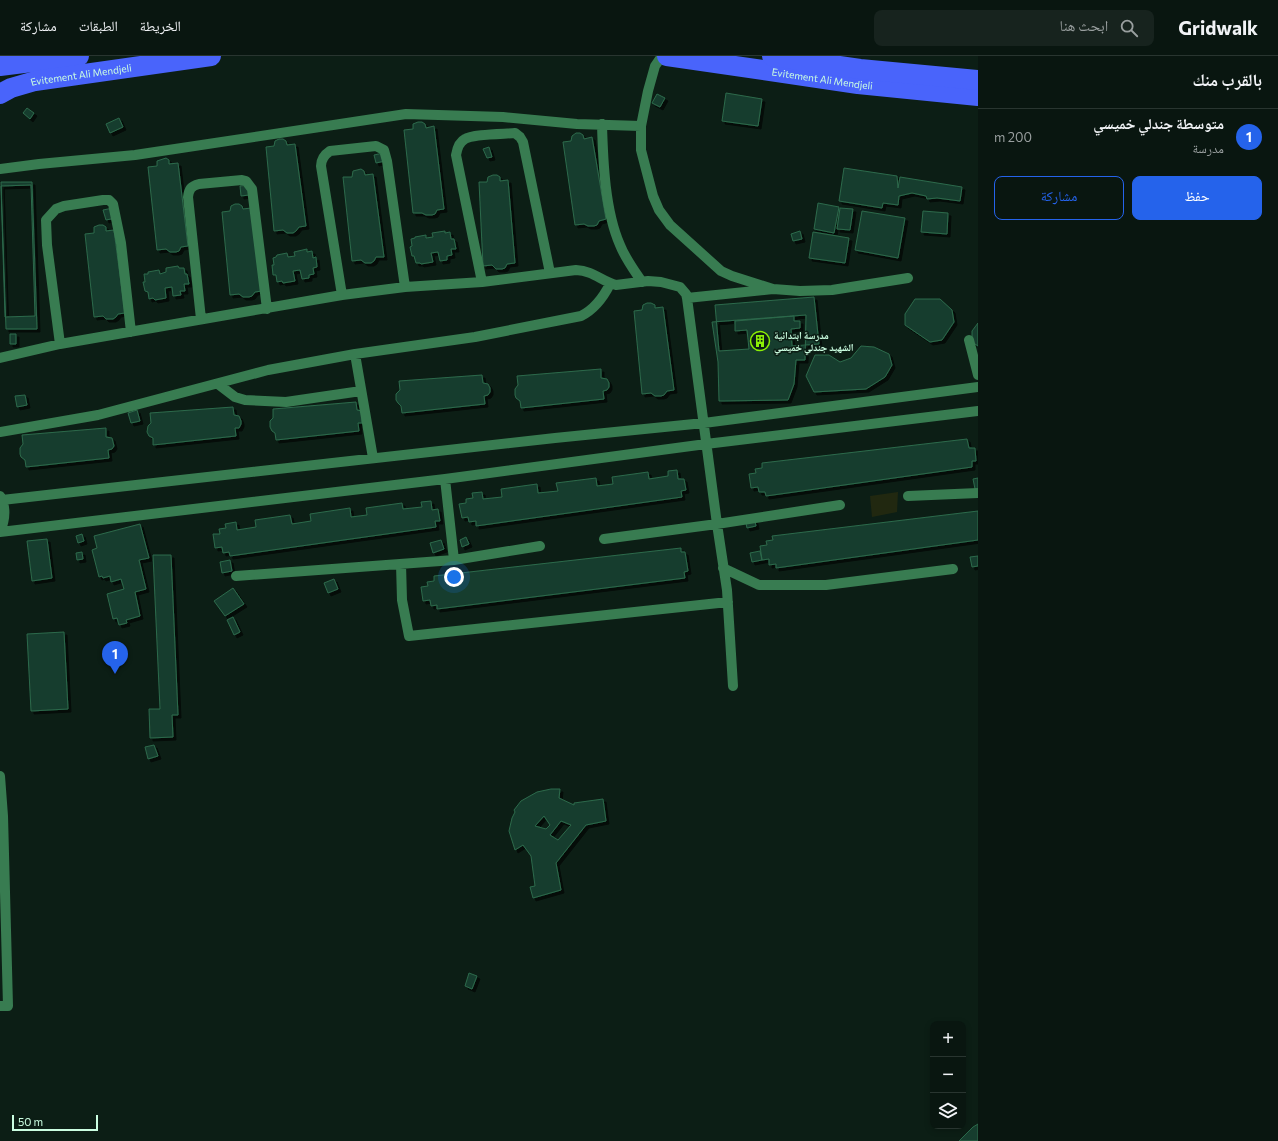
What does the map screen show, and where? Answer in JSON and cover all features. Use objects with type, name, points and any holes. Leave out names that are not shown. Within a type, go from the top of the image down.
[{"type":"highway","name":"Evitement Ali Mendjeli","points":[[0,66],[79,56]]},
{"type":"highway","name":"Evitement Ali Mendjeli","points":[[0,94],[11,88],[36,80],[211,56]]},
{"type":"highway","name":"Evitement Ali Mendjeli","points":[[667,56],[858,84],[978,96]]},
{"type":"highway","name":"Evitement Ali Mendjeli","points":[[778,56],[860,69],[978,80]]},
{"type":"street","points":[[662,56],[655,66],[648,91],[642,126],[640,150],[653,196],[659,210],[670,225],[721,271],[773,289]]},
{"type":"street","points":[[0,169],[135,155],[406,114],[503,117],[577,124],[642,126]]},
{"type":"street","points":[[602,124],[603,163],[612,221],[620,246],[632,268],[642,282]]},
{"type":"street","points":[[482,282],[456,155],[460,142],[469,137],[515,133],[520,136],[523,142],[550,273]]},
{"type":"street","points":[[342,295],[321,166],[321,161],[324,155],[330,151],[376,146],[384,150],[387,161],[405,287]]},
{"type":"street","points":[[201,319],[188,197],[189,189],[193,185],[199,184],[242,180],[246,181],[252,189],[267,309]]},
{"type":"street","points":[[60,344],[47,245],[46,220],[56,209],[64,206],[103,200],[109,200],[113,204],[121,243],[131,332]]},
{"type":"street","points":[[0,358],[60,344],[201,319],[267,309],[342,295],[405,287],[482,282],[583,270],[595,274],[610,284],[622,285],[654,281],[676,286],[683,290],[687,298],[728,602],[733,686]]},
{"type":"street","points":[[687,298],[773,289],[800,291],[832,290],[908,278]]},
{"type":"street","points":[[0,432],[98,415],[268,370],[355,354],[475,337],[581,316],[589,312],[597,304],[603,297],[610,284]]},
{"type":"street","points":[[969,340],[978,375]]},
{"type":"street","points":[[355,354],[373,458]]},
{"type":"street","points":[[218,384],[235,397],[246,400],[286,402],[361,391]]},
{"type":"street","points":[[978,387],[704,423],[1,498],[5,511],[4,522],[0,532],[445,479],[706,444],[978,411]]},
{"type":"street","points":[[445,479],[454,560]]},
{"type":"street","points":[[908,496],[978,493]]},
{"type":"street","points":[[604,539],[717,524],[840,505]]},
{"type":"street","points":[[236,576],[454,560],[540,546]]},
{"type":"street","points":[[401,564],[402,600],[409,636],[728,602]]},
{"type":"street","points":[[723,568],[759,585],[826,585],[953,569]]},
{"type":"street","points":[[0,776],[4,1006]]},
{"type":"green space","points":[[898,492],[897,512],[872,517],[870,496]]},
{"type":"building","points":[[726,93],[762,99],[758,126],[722,121]]},
{"type":"building","points":[[657,94],[665,98],[660,107],[652,103]]},
{"type":"building","points":[[27,108],[34,113],[30,119],[23,113]]},
{"type":"building","points":[[119,118],[123,127],[110,133],[106,124]]},
{"type":"building","points":[[418,122],[425,124],[426,128],[434,126],[444,209],[437,210],[435,214],[432,215],[413,213],[404,130],[413,129],[413,124]]},
{"type":"building","points":[[576,133],[583,135],[584,139],[592,137],[606,219],[599,221],[597,225],[594,226],[584,224],[575,225],[563,142],[571,141],[572,136]]},
{"type":"building","points":[[279,139],[286,141],[287,145],[295,144],[306,226],[299,227],[293,233],[287,233],[283,230],[274,231],[266,147],[274,146],[275,141]]},
{"type":"building","points":[[489,147],[492,157],[487,158],[483,149]]},
{"type":"building","points":[[383,153],[385,161],[376,163],[374,155]]},
{"type":"building","points":[[166,158],[169,160],[169,164],[178,163],[188,246],[181,247],[179,251],[176,252],[170,252],[166,249],[157,250],[148,167],[157,166],[157,161]]},
{"type":"building","points":[[844,168],[897,176],[898,188],[900,177],[962,187],[960,201],[937,198],[927,199],[926,196],[912,193],[899,196],[898,205],[883,203],[882,208],[839,201]]},
{"type":"building","points":[[361,169],[364,171],[365,175],[373,174],[384,257],[376,257],[371,263],[365,263],[361,260],[352,261],[343,177],[352,177],[353,171]]},
{"type":"building","points":[[493,175],[500,177],[500,181],[508,180],[515,263],[507,264],[505,268],[502,269],[496,269],[492,265],[483,266],[479,182],[487,182],[488,177]]},
{"type":"building","points":[[1,182],[32,182],[37,329],[6,329]]},
{"type":"building","points":[[31,185],[35,316],[5,317],[1,186]]},
{"type":"building","points":[[248,185],[249,195],[241,196],[240,186]]},
{"type":"building","points":[[818,203],[839,207],[834,233],[814,229]]},
{"type":"building","points":[[239,204],[243,209],[251,208],[262,291],[255,292],[249,297],[243,297],[239,294],[230,295],[222,212],[230,211],[231,206]]},
{"type":"building","points":[[113,208],[116,218],[106,220],[103,210]]},
{"type":"building","points":[[840,208],[853,209],[850,230],[837,229]]},
{"type":"building","points":[[862,211],[905,218],[898,258],[855,250]]},
{"type":"building","points":[[923,211],[948,213],[947,234],[921,232]]},
{"type":"building","points":[[99,225],[106,227],[106,231],[114,230],[125,313],[118,314],[113,319],[106,319],[103,316],[94,317],[85,234],[94,233],[94,227]]},
{"type":"building","points":[[445,231],[445,233],[450,232],[451,239],[454,239],[456,249],[451,249],[452,255],[447,256],[447,260],[440,261],[438,252],[431,253],[433,262],[421,264],[416,263],[414,256],[412,256],[410,247],[412,246],[411,239],[426,235],[426,238],[433,237],[432,233]]},
{"type":"building","points":[[800,231],[802,239],[793,241],[791,234]]},
{"type":"building","points":[[813,232],[849,238],[845,263],[809,258]]},
{"type":"building","points":[[307,249],[307,252],[312,251],[313,258],[316,257],[317,267],[313,268],[314,274],[309,275],[309,278],[302,279],[300,270],[293,271],[295,281],[283,283],[282,281],[277,282],[276,275],[273,275],[273,258],[277,255],[287,253],[288,257],[295,256],[294,252]]},
{"type":"building","points":[[178,266],[179,268],[184,268],[185,274],[187,274],[189,284],[184,284],[185,291],[180,291],[181,295],[173,296],[172,287],[165,288],[166,298],[155,300],[153,298],[149,299],[148,292],[145,291],[143,282],[145,282],[144,274],[159,270],[160,274],[166,272],[166,268]]},
{"type":"building","points":[[814,297],[819,344],[792,346],[791,329],[800,328],[800,321],[794,321],[794,316],[735,321],[735,331],[747,330],[749,349],[719,351],[715,305]]},
{"type":"building","points":[[915,299],[940,299],[952,310],[954,322],[942,340],[930,342],[905,325],[905,314]]},
{"type":"building","points":[[647,303],[655,305],[655,308],[663,307],[674,390],[667,391],[661,396],[655,396],[651,393],[642,394],[634,311],[642,310],[643,305]]},
{"type":"building","name":"مدرسة ابتدائية الشهيد جندلي خميسي","points":[[806,315],[805,360],[796,360],[794,384],[788,400],[719,401],[718,362],[712,322]]},
{"type":"building","points":[[978,323],[978,346],[972,342],[972,331]]},
{"type":"building","points":[[10,334],[16,334],[16,344],[10,344]]},
{"type":"building","points":[[861,346],[874,347],[889,354],[892,365],[885,377],[866,389],[814,392],[806,376],[815,355],[829,355],[840,362],[851,358]]},
{"type":"building","points":[[601,369],[601,378],[607,379],[609,383],[607,390],[603,391],[604,399],[521,408],[520,401],[515,395],[515,389],[518,385],[517,376]]},
{"type":"building","points":[[482,375],[483,383],[488,384],[490,388],[488,395],[484,396],[485,404],[402,413],[401,406],[396,400],[396,394],[400,390],[399,381]]},
{"type":"building","points":[[25,395],[27,405],[17,407],[15,396]]},
{"type":"building","points":[[356,402],[357,410],[362,411],[362,423],[358,423],[359,431],[276,440],[275,433],[270,427],[270,421],[273,418],[273,409]]},
{"type":"building","points":[[233,407],[234,415],[239,416],[241,421],[239,428],[235,428],[236,436],[153,445],[153,438],[149,436],[147,432],[148,426],[151,423],[150,413]]},
{"type":"building","points":[[137,410],[140,421],[131,423],[128,413]]},
{"type":"building","points":[[106,428],[106,437],[112,438],[114,446],[112,449],[108,450],[109,458],[26,467],[25,460],[20,454],[20,448],[23,444],[22,435]]},
{"type":"building","points":[[967,439],[969,448],[975,448],[976,461],[972,461],[972,467],[766,496],[765,492],[759,492],[758,487],[751,488],[749,474],[756,473],[755,469],[762,468],[762,463]]},
{"type":"building","points":[[677,470],[678,479],[684,479],[686,490],[681,491],[682,497],[476,526],[476,521],[469,522],[468,517],[462,518],[459,504],[466,503],[466,499],[473,498],[472,493],[482,492],[483,499],[502,497],[501,489],[537,484],[538,493],[558,491],[556,483],[596,478],[597,486],[613,484],[612,477],[648,472],[649,479],[668,476],[668,471]]},
{"type":"building","points":[[978,478],[978,489],[975,489],[973,479]]},
{"type":"building","points":[[431,501],[432,510],[438,509],[440,521],[435,521],[436,527],[230,556],[229,552],[223,553],[222,547],[215,548],[213,534],[220,534],[219,529],[226,528],[225,524],[236,522],[237,530],[256,527],[255,520],[290,515],[292,524],[311,521],[310,514],[350,508],[351,517],[367,515],[366,508],[402,503],[403,509],[422,507],[421,502]]},
{"type":"building","points":[[978,511],[978,540],[776,568],[776,564],[769,565],[769,559],[762,560],[760,546],[767,545],[766,541],[773,540],[772,536]]},
{"type":"building","points":[[754,517],[756,526],[747,528],[745,519]]},
{"type":"building","points":[[140,524],[149,558],[139,560],[146,589],[135,592],[140,616],[126,620],[127,623],[119,625],[117,618],[113,619],[107,594],[124,589],[121,579],[111,582],[110,576],[103,578],[102,576],[99,577],[92,550],[97,548],[94,536]]},
{"type":"building","points":[[82,534],[84,541],[78,543],[76,536]]},
{"type":"building","points":[[466,537],[469,544],[462,547],[460,540]]},
{"type":"building","points":[[47,539],[52,578],[32,581],[27,541]]},
{"type":"building","points":[[441,540],[444,549],[433,553],[430,543]]},
{"type":"building","points":[[681,548],[681,552],[685,552],[688,571],[684,572],[685,578],[437,609],[437,605],[431,606],[430,600],[423,601],[421,587],[428,586],[427,582],[434,581],[434,576]]},
{"type":"building","points":[[760,551],[762,560],[752,562],[750,553]]},
{"type":"building","points":[[82,552],[83,559],[77,560],[76,553]]},
{"type":"building","points":[[153,555],[171,555],[178,715],[172,715],[173,737],[150,738],[149,709],[160,709]]},
{"type":"building","points":[[978,556],[978,566],[972,567],[970,557]]},
{"type":"building","points":[[230,560],[232,571],[222,573],[220,562]]},
{"type":"building","points":[[334,579],[338,589],[328,593],[324,583]]},
{"type":"building","points":[[233,588],[244,604],[225,616],[214,601]]},
{"type":"building","points":[[233,617],[240,632],[234,635],[227,620]]},
{"type":"building","points":[[64,632],[68,709],[31,711],[27,634]]},
{"type":"building","points":[[154,745],[158,756],[148,759],[145,747]]},
{"type":"building","points":[[560,789],[559,798],[574,805],[574,803],[603,799],[606,821],[586,825],[556,863],[561,890],[533,898],[530,887],[535,886],[531,856],[523,845],[515,850],[509,831],[515,812],[514,810],[521,801],[537,792]],"holes":[[[544,816],[550,825],[546,829],[535,826]],[[561,821],[571,825],[558,840],[550,835]]]},
{"type":"building","points":[[469,973],[477,976],[472,989],[465,986]]},
{"type":"building","points":[[978,1124],[978,1141],[959,1141],[973,1127]]},
{"type":"place","name":"مدرسة ابتدائية الشهيد جندلي خميسي","points":[[760,341]]},
{"type":"place","name":"متوسطة جندلي خميسي","points":[[115,674]]}]
